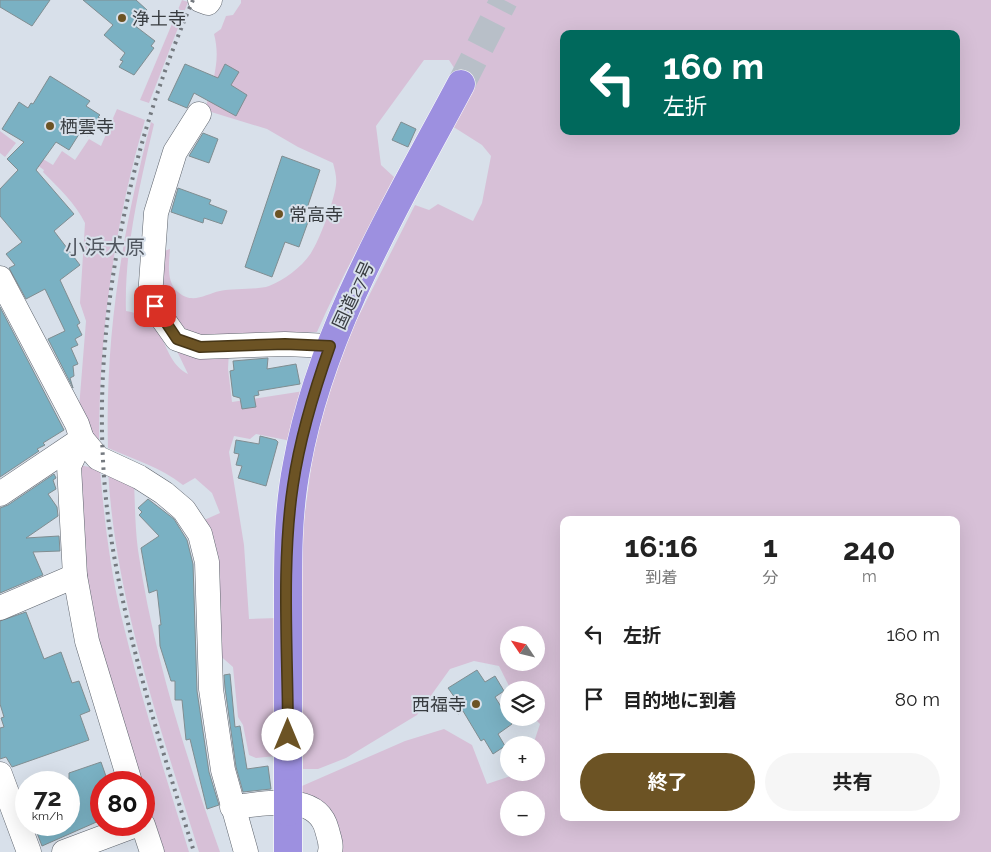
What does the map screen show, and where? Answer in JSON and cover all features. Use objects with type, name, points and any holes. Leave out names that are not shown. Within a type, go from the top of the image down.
[{"type":"highway","name":"国道27号","points":[[288,852],[290,512],[297,464],[308,414],[330,346],[355,289],[461,84]]},
{"type":"street","points":[[200,0],[208,4],[210,0]]},
{"type":"street","points":[[199,114],[176,152],[156,213],[150,297],[160,315],[177,339],[200,347],[285,344],[330,346]]},
{"type":"street","points":[[0,278],[77,424],[82,439],[98,458],[138,476],[164,493],[184,510],[200,534],[207,562],[211,689],[223,770],[246,852]]},
{"type":"street","points":[[0,494],[82,439]]},
{"type":"street","points":[[82,439],[69,466],[75,576],[87,641],[127,771]]},
{"type":"street","points":[[0,608],[75,576]]},
{"type":"street","points":[[0,774],[29,852]]},
{"type":"street","points":[[232,807],[302,804],[314,808],[321,814],[326,825],[331,845],[330,852]]},
{"type":"street","points":[[64,852],[107,836]]},
{"type":"street","points":[[147,836],[152,852]]},
{"type":"shaded area","points":[[182,0],[188,2],[149,103],[140,100]]},
{"type":"shaded area","points":[[241,0],[991,0],[991,852],[341,852],[302,797],[302,786],[405,741],[444,729],[472,745],[487,784],[500,780],[545,781],[545,736],[536,736],[539,726],[545,726],[545,681],[506,681],[502,671],[545,671],[545,626],[500,626],[500,668],[499,666],[474,661],[450,669],[417,715],[346,758],[318,769],[303,769],[301,541],[314,447],[320,418],[343,347],[415,205],[429,210],[438,204],[473,221],[482,203],[491,156],[482,145],[452,126],[458,74],[449,60],[424,60],[376,126],[381,165],[394,177],[317,332],[201,338],[183,331],[160,294],[164,251],[170,249],[169,272],[174,288],[183,296],[189,298],[226,290],[269,286],[292,272],[311,253],[326,220],[336,185],[333,163],[298,147],[267,129],[208,111],[206,106],[217,53],[214,34],[221,29],[226,16],[233,15]]},
{"type":"shaded area","points":[[117,109],[145,120],[125,200],[110,280],[102,362],[99,444],[91,439],[79,408],[86,321],[80,303],[85,223],[72,202],[43,172],[44,170],[30,160],[33,153],[53,165],[62,151],[75,160],[89,139],[101,146]]},
{"type":"shaded area","points":[[151,122],[154,124],[138,193],[130,240],[126,311],[140,315],[150,322],[157,330],[172,359],[188,374],[174,345],[229,351],[228,369],[232,402],[304,391],[291,441],[256,434],[250,439],[234,436],[229,452],[244,545],[249,619],[277,618],[276,756],[256,758],[249,755],[243,725],[238,717],[233,667],[217,653],[202,521],[220,513],[212,493],[195,478],[183,485],[156,469],[108,448],[109,365],[117,284],[132,204]]},
{"type":"shaded area","points":[[0,131],[16,143],[5,157],[0,153]]},
{"type":"shaded area","points":[[79,465],[100,469],[108,542],[121,615],[145,705],[189,852],[158,852],[153,836],[155,836],[155,771],[132,771],[86,614]]},
{"type":"shaded area","points":[[108,470],[134,481],[138,550],[152,627],[183,741],[220,852],[199,852],[155,711],[130,615],[120,567],[112,518]]},
{"type":"building","points":[[0,0],[50,0],[32,26],[0,7]]},
{"type":"building","points":[[83,0],[136,0],[147,10],[134,25],[155,41],[151,46],[154,48],[134,75],[119,67],[123,61],[120,60],[125,53],[104,35],[113,25]]},
{"type":"building","points":[[185,64],[218,78],[225,64],[239,72],[231,85],[247,95],[236,116],[194,93],[187,108],[168,100]]},
{"type":"building","points":[[50,76],[90,101],[86,106],[100,115],[98,117],[101,119],[88,136],[81,131],[69,150],[56,142],[36,170],[74,214],[54,231],[80,265],[60,280],[80,323],[77,325],[82,335],[75,339],[78,345],[71,348],[78,364],[73,366],[74,376],[70,378],[73,388],[48,339],[65,331],[45,289],[26,299],[9,268],[15,265],[6,254],[22,242],[0,216],[0,189],[18,170],[7,159],[24,142],[2,129],[19,102],[28,108],[31,103],[33,104]]},
{"type":"building","points":[[401,122],[416,129],[408,147],[392,140]]},
{"type":"building","points":[[203,133],[218,139],[209,163],[189,156]]},
{"type":"building","name":"常高寺","points":[[282,156],[320,170],[303,220],[308,222],[299,247],[285,242],[272,277],[245,267]]},
{"type":"building","points":[[178,188],[211,200],[209,204],[227,211],[222,224],[204,218],[203,223],[171,212]]},
{"type":"building","points":[[0,307],[64,430],[43,443],[45,445],[37,449],[39,451],[0,477]]},
{"type":"building","points":[[268,358],[267,369],[296,364],[300,384],[258,391],[259,395],[254,396],[256,407],[242,409],[240,398],[233,396],[230,371],[234,370],[233,361]]},
{"type":"building","points":[[260,436],[278,442],[266,486],[238,478],[242,466],[236,465],[239,454],[234,453],[236,440],[259,444]]},
{"type":"building","points":[[54,474],[56,478],[53,480],[56,489],[48,494],[57,507],[58,516],[26,538],[59,536],[60,551],[33,552],[43,575],[0,593],[0,508],[8,505]]},
{"type":"building","points":[[148,499],[174,519],[187,540],[193,564],[197,691],[209,772],[219,805],[207,809],[190,739],[186,740],[182,700],[175,700],[175,681],[171,681],[160,646],[159,625],[161,625],[157,590],[149,593],[141,548],[159,536],[139,515],[142,512],[138,508]]},
{"type":"building","points":[[26,612],[44,659],[61,652],[72,683],[79,681],[90,711],[80,715],[89,740],[12,767],[6,757],[0,759],[0,728],[4,727],[1,718],[4,717],[0,704],[0,621]]},
{"type":"building","name":"西福寺","points":[[477,670],[485,682],[495,676],[500,684],[500,694],[495,697],[500,705],[500,726],[509,726],[498,734],[500,737],[500,749],[493,754],[484,739],[481,741],[463,711],[458,714],[450,701],[455,698],[448,688]]},
{"type":"building","points":[[230,674],[235,727],[240,726],[247,769],[268,766],[271,789],[243,792],[236,767],[225,688],[224,675]]},
{"type":"building","points":[[101,762],[104,771],[90,771],[90,825],[80,829],[80,771],[75,771]]},
{"type":"building","points":[[38,836],[65,836],[42,846]]},
{"type":"tunnel","points":[[461,84],[504,0]]},
{"type":"railway","points":[[193,0],[147,125],[130,190],[116,257],[107,324],[102,392],[103,458],[109,524],[124,607],[145,690],[194,852]]},
{"type":"place","name":"浄土寺","points":[[122,18]]},
{"type":"place","name":"栖雲寺","points":[[50,126]]},
{"type":"place","name":"常高寺","points":[[279,214]]},
{"type":"place","name":"西福寺","points":[[476,704]]},
{"type":"district","name":"小浜大原","points":[[105,247]]},
{"type":"route","points":[[155,306],[177,339],[186,344],[200,347],[285,344],[330,346],[308,414],[297,464],[290,512],[288,543],[288,735]]}]
